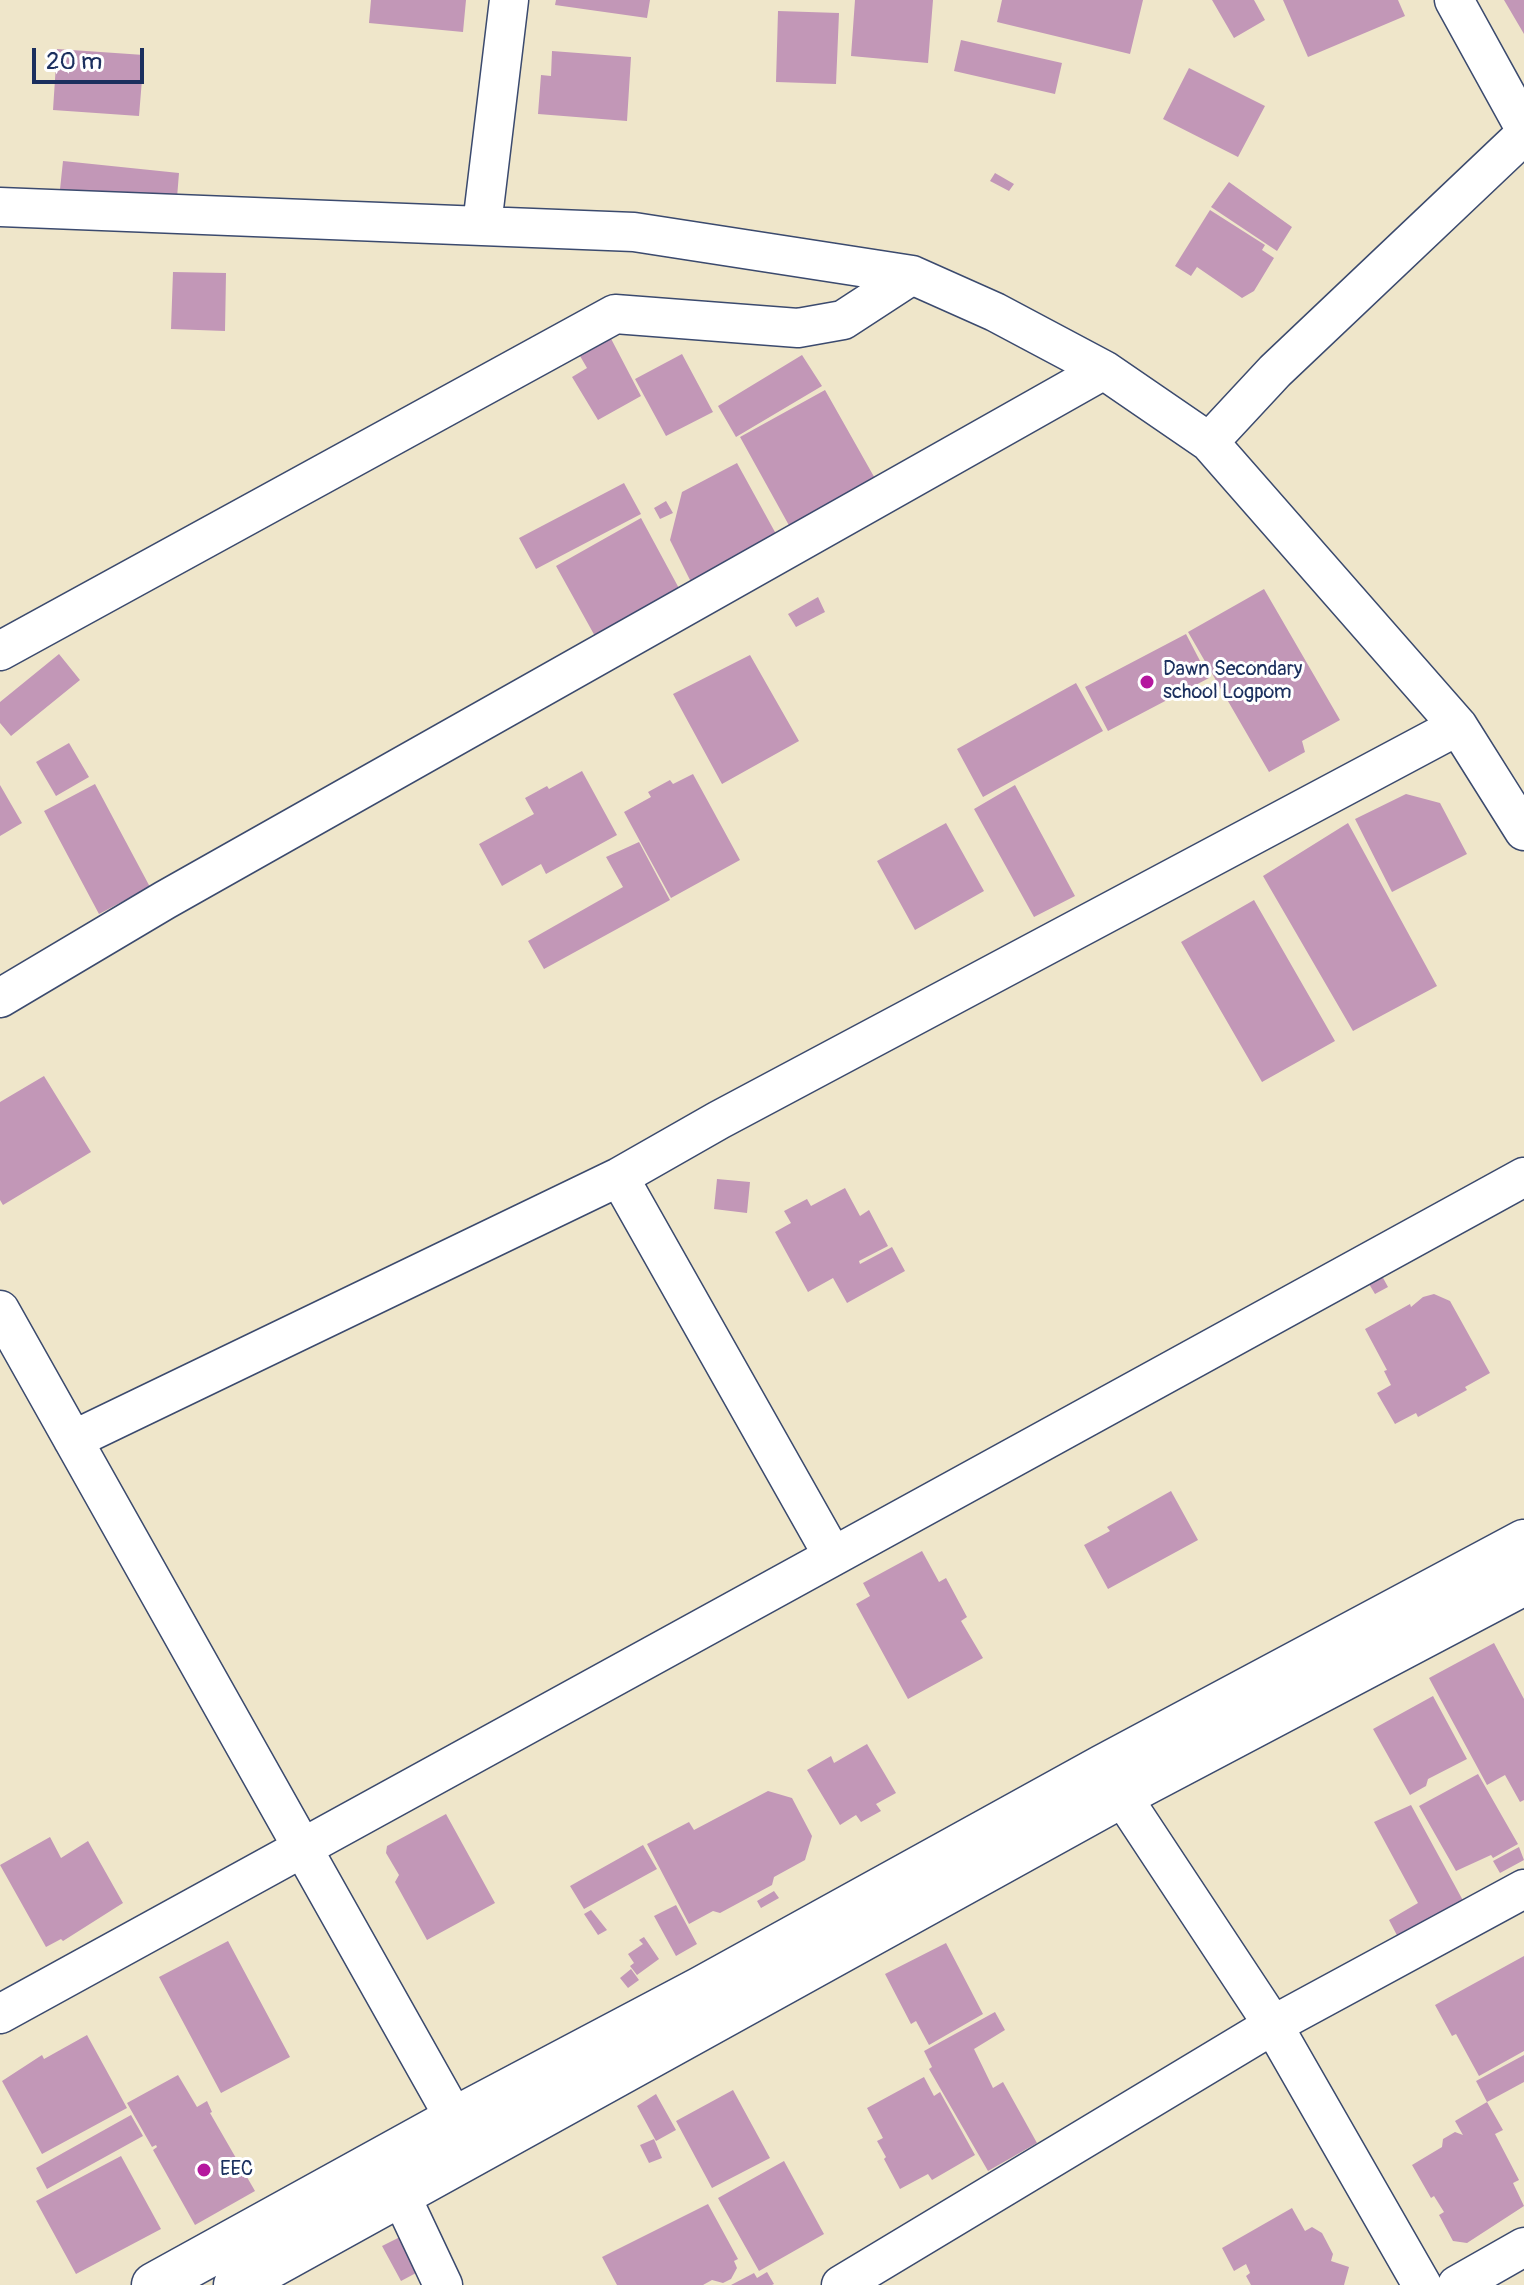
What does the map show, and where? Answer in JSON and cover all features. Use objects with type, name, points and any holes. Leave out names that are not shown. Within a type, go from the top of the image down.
[{"type":"main road","points":[[1113,1781],[1524,1542]]},
{"type":"main road","points":[[154,2285],[465,2137],[701,1989],[1113,1781],[1524,1583]]},
{"type":"main road","points":[[236,2285],[401,2196],[465,2137]]},
{"type":"street","points":[[482,225],[509,0]]},
{"type":"street","points":[[1454,0],[1524,127]]},
{"type":"street","points":[[1209,442],[1275,371],[1524,135]]},
{"type":"street","points":[[0,207],[634,232],[912,275],[995,312],[1104,370],[1209,442],[1458,726],[1524,831]]},
{"type":"street","points":[[0,651],[615,314],[798,328],[843,320],[912,275]]},
{"type":"street","points":[[0,998],[165,900],[1104,370]]},
{"type":"street","points":[[73,1440],[619,1177],[719,1120],[1458,726]]},
{"type":"street","points":[[619,1177],[833,1556]]},
{"type":"street","points":[[4,2001],[302,1847],[1524,1177]]},
{"type":"street","points":[[0,1310],[465,2137]]},
{"type":"street","points":[[1113,1781],[1273,2025],[1422,2285]]},
{"type":"street","points":[[841,2285],[1273,2025],[1524,1889]]},
{"type":"street","points":[[401,2196],[443,2285]]},
{"type":"street","points":[[1457,2285],[1524,2247]]},
{"type":"building","points":[[371,0],[466,0],[463,32],[369,23]]},
{"type":"building","points":[[556,0],[650,0],[647,18],[555,5]]},
{"type":"building","points":[[855,0],[933,0],[928,63],[851,56]]},
{"type":"building","points":[[1002,0],[1143,0],[1130,54],[997,22]]},
{"type":"building","points":[[1212,0],[1254,0],[1265,20],[1234,38]]},
{"type":"building","points":[[1283,0],[1398,0],[1405,16],[1308,57]]},
{"type":"building","points":[[1504,0],[1524,0],[1524,34]]},
{"type":"building","points":[[778,11],[839,13],[836,84],[776,82]]},
{"type":"building","points":[[961,40],[1062,63],[1055,94],[954,71]]},
{"type":"building","points":[[57,49],[144,55],[139,116],[53,110]]},
{"type":"building","points":[[552,51],[631,57],[627,121],[538,114],[541,75],[551,76]]},
{"type":"building","points":[[1189,68],[1265,106],[1238,157],[1163,119]]},
{"type":"building","points":[[63,161],[179,173],[176,210],[59,199]]},
{"type":"building","points":[[995,173],[1014,184],[1009,191],[990,181]]},
{"type":"building","points":[[1229,182],[1292,227],[1277,251],[1211,207]]},
{"type":"building","points":[[1210,210],[1265,245],[1262,250],[1274,258],[1254,291],[1242,298],[1197,267],[1191,276],[1175,266]]},
{"type":"building","points":[[173,272],[226,273],[225,331],[171,329]]},
{"type":"building","points":[[607,331],[641,396],[598,420],[572,377],[587,368],[576,349]]},
{"type":"building","points":[[682,354],[713,412],[666,436],[635,379]]},
{"type":"building","points":[[802,355],[822,386],[736,437],[718,406]]},
{"type":"building","points":[[825,390],[877,482],[791,529],[740,437]]},
{"type":"building","points":[[737,463],[781,543],[695,590],[670,540],[682,492]]},
{"type":"building","points":[[624,483],[641,514],[536,569],[519,538]]},
{"type":"building","points":[[666,501],[673,513],[660,519],[654,508]]},
{"type":"building","points":[[641,518],[681,592],[596,638],[556,566]]},
{"type":"building","points":[[1264,589],[1340,720],[1302,741],[1305,752],[1269,772],[1188,632]]},
{"type":"building","points":[[818,597],[825,612],[796,627],[788,614]]},
{"type":"building","name":"Dawn Secondary school Logpom","points":[[1186,634],[1209,678],[1108,731],[1085,687]]},
{"type":"building","points":[[59,654],[80,680],[11,736],[0,723],[0,702]]},
{"type":"building","points":[[750,655],[799,741],[722,784],[673,694]]},
{"type":"building","points":[[1076,683],[1103,731],[983,797],[957,749]]},
{"type":"building","points":[[69,743],[89,777],[56,796],[36,762]]},
{"type":"building","points":[[582,771],[617,835],[546,874],[541,864],[502,886],[479,844],[534,814],[525,798]]},
{"type":"building","points":[[693,774],[740,860],[671,898],[624,812],[651,797],[648,792],[670,780],[673,784]]},
{"type":"building","points":[[95,784],[150,887],[99,914],[44,811]]},
{"type":"building","points":[[0,785],[22,823],[0,836]]},
{"type":"building","points":[[1015,785],[1075,896],[1034,917],[974,809]]},
{"type":"building","points":[[1406,794],[1440,803],[1467,854],[1392,892],[1355,819]]},
{"type":"building","points":[[946,823],[984,891],[915,930],[877,861]]},
{"type":"building","points":[[1348,823],[1437,986],[1353,1031],[1263,876]]},
{"type":"building","points":[[639,842],[670,900],[544,969],[528,941],[623,887],[606,857]]},
{"type":"building","points":[[1254,900],[1335,1041],[1262,1082],[1181,942]]},
{"type":"building","points":[[44,1076],[91,1152],[3,1205],[0,1200],[0,1102]]},
{"type":"building","points":[[717,1179],[750,1182],[747,1213],[714,1209]]},
{"type":"building","points":[[845,1188],[860,1216],[869,1210],[888,1246],[859,1261],[860,1264],[892,1247],[905,1271],[847,1303],[833,1278],[808,1292],[775,1232],[791,1223],[784,1211],[807,1199],[811,1206]]},
{"type":"building","points":[[1382,1276],[1388,1287],[1375,1294],[1369,1284]]},
{"type":"building","points":[[1434,1294],[1450,1301],[1490,1373],[1465,1387],[1467,1390],[1418,1417],[1416,1413],[1395,1424],[1377,1393],[1391,1385],[1384,1371],[1387,1370],[1365,1329]]},
{"type":"building","points":[[1171,1491],[1198,1540],[1108,1589],[1084,1545],[1110,1531],[1107,1527]]},
{"type":"building","points":[[922,1551],[939,1582],[946,1578],[967,1617],[961,1621],[983,1658],[908,1699],[856,1604],[870,1596],[863,1583]]},
{"type":"building","points":[[1494,1643],[1524,1699],[1524,1800],[1520,1802],[1505,1775],[1487,1785],[1429,1678]]},
{"type":"building","points":[[1433,1696],[1467,1759],[1428,1779],[1426,1786],[1410,1795],[1373,1729]]},
{"type":"building","points":[[867,1744],[896,1793],[876,1804],[881,1811],[861,1822],[856,1815],[840,1825],[807,1770],[831,1756],[834,1763]]},
{"type":"building","points":[[1478,1774],[1518,1844],[1493,1858],[1491,1855],[1456,1871],[1419,1806]]},
{"type":"building","points":[[768,1791],[792,1798],[812,1836],[805,1860],[774,1877],[772,1885],[720,1913],[713,1911],[689,1924],[647,1844],[689,1822],[694,1830]]},
{"type":"building","points":[[1411,1805],[1466,1906],[1400,1941],[1389,1920],[1418,1903],[1374,1822]]},
{"type":"building","points":[[446,1814],[495,1903],[427,1940],[395,1882],[399,1875],[386,1853],[387,1846]]},
{"type":"building","points":[[50,1837],[61,1858],[88,1841],[123,1903],[63,1941],[61,1939],[46,1947],[0,1865]]},
{"type":"building","points":[[643,1845],[657,1869],[584,1909],[570,1886]]},
{"type":"building","points":[[1519,1847],[1524,1860],[1500,1873],[1493,1861]]},
{"type":"building","points":[[774,1891],[779,1898],[761,1908],[757,1901]]},
{"type":"building","points":[[676,1905],[697,1944],[676,1956],[654,1916]]},
{"type":"building","points":[[591,1910],[607,1930],[598,1935],[584,1914]]},
{"type":"building","points":[[644,1937],[659,1959],[637,1975],[630,1966],[634,1963],[628,1954],[643,1944],[639,1940]]},
{"type":"building","points":[[228,1941],[290,2057],[221,2093],[159,1977]]},
{"type":"building","points":[[946,1943],[983,2014],[929,2045],[916,2021],[911,2024],[885,1974]]},
{"type":"building","points":[[1524,1956],[1524,2051],[1479,2076],[1456,2034],[1452,2036],[1435,2005]]},
{"type":"building","points":[[631,1969],[639,1980],[628,1988],[620,1978]]},
{"type":"building","points":[[995,2012],[1005,2030],[974,2049],[993,2088],[1003,2082],[1037,2143],[988,2171],[929,2069],[932,2067],[924,2051]]},
{"type":"building","points":[[87,2035],[127,2108],[42,2154],[2,2081],[42,2055],[44,2059]]},
{"type":"building","points":[[1524,2055],[1524,2082],[1487,2102],[1476,2081]]},
{"type":"building","name":"EEC","points":[[178,2075],[197,2107],[207,2101],[210,2113],[255,2191],[195,2225],[153,2150],[156,2145],[152,2147],[127,2103]]},
{"type":"building","points":[[924,2077],[934,2096],[940,2092],[975,2155],[932,2180],[928,2174],[900,2189],[877,2141],[883,2138],[867,2108]]},
{"type":"building","points":[[733,2090],[770,2158],[712,2188],[676,2121]]},
{"type":"building","points":[[656,2094],[676,2130],[656,2141],[637,2106]]},
{"type":"building","points":[[1487,2102],[1503,2130],[1495,2134],[1519,2180],[1513,2183],[1524,2206],[1467,2243],[1453,2241],[1439,2215],[1444,2212],[1434,2196],[1431,2198],[1412,2165],[1442,2147],[1443,2139],[1455,2132],[1463,2135],[1455,2121]]},
{"type":"building","points":[[131,2115],[143,2136],[47,2189],[36,2168]]},
{"type":"building","points":[[654,2139],[662,2158],[649,2163],[640,2145]]},
{"type":"building","points":[[121,2156],[161,2229],[76,2274],[36,2201]]},
{"type":"building","points":[[784,2161],[824,2234],[759,2271],[718,2198]]},
{"type":"building","points":[[708,2204],[738,2259],[734,2261],[737,2268],[731,2279],[723,2283],[712,2280],[703,2285],[617,2285],[602,2257]]},
{"type":"building","points":[[1292,2208],[1305,2231],[1312,2227],[1322,2233],[1333,2254],[1331,2261],[1349,2267],[1344,2285],[1251,2285],[1246,2276],[1250,2273],[1246,2264],[1234,2271],[1222,2248]]},
{"type":"building","points":[[400,2237],[416,2273],[401,2281],[382,2246]]},
{"type":"building","points":[[767,2272],[772,2285],[731,2285],[754,2273],[757,2278]]},
{"type":"place","name":"Dawn Secondary school Logpom","points":[[1147,682]]},
{"type":"place","name":"EEC","points":[[204,2170]]}]
